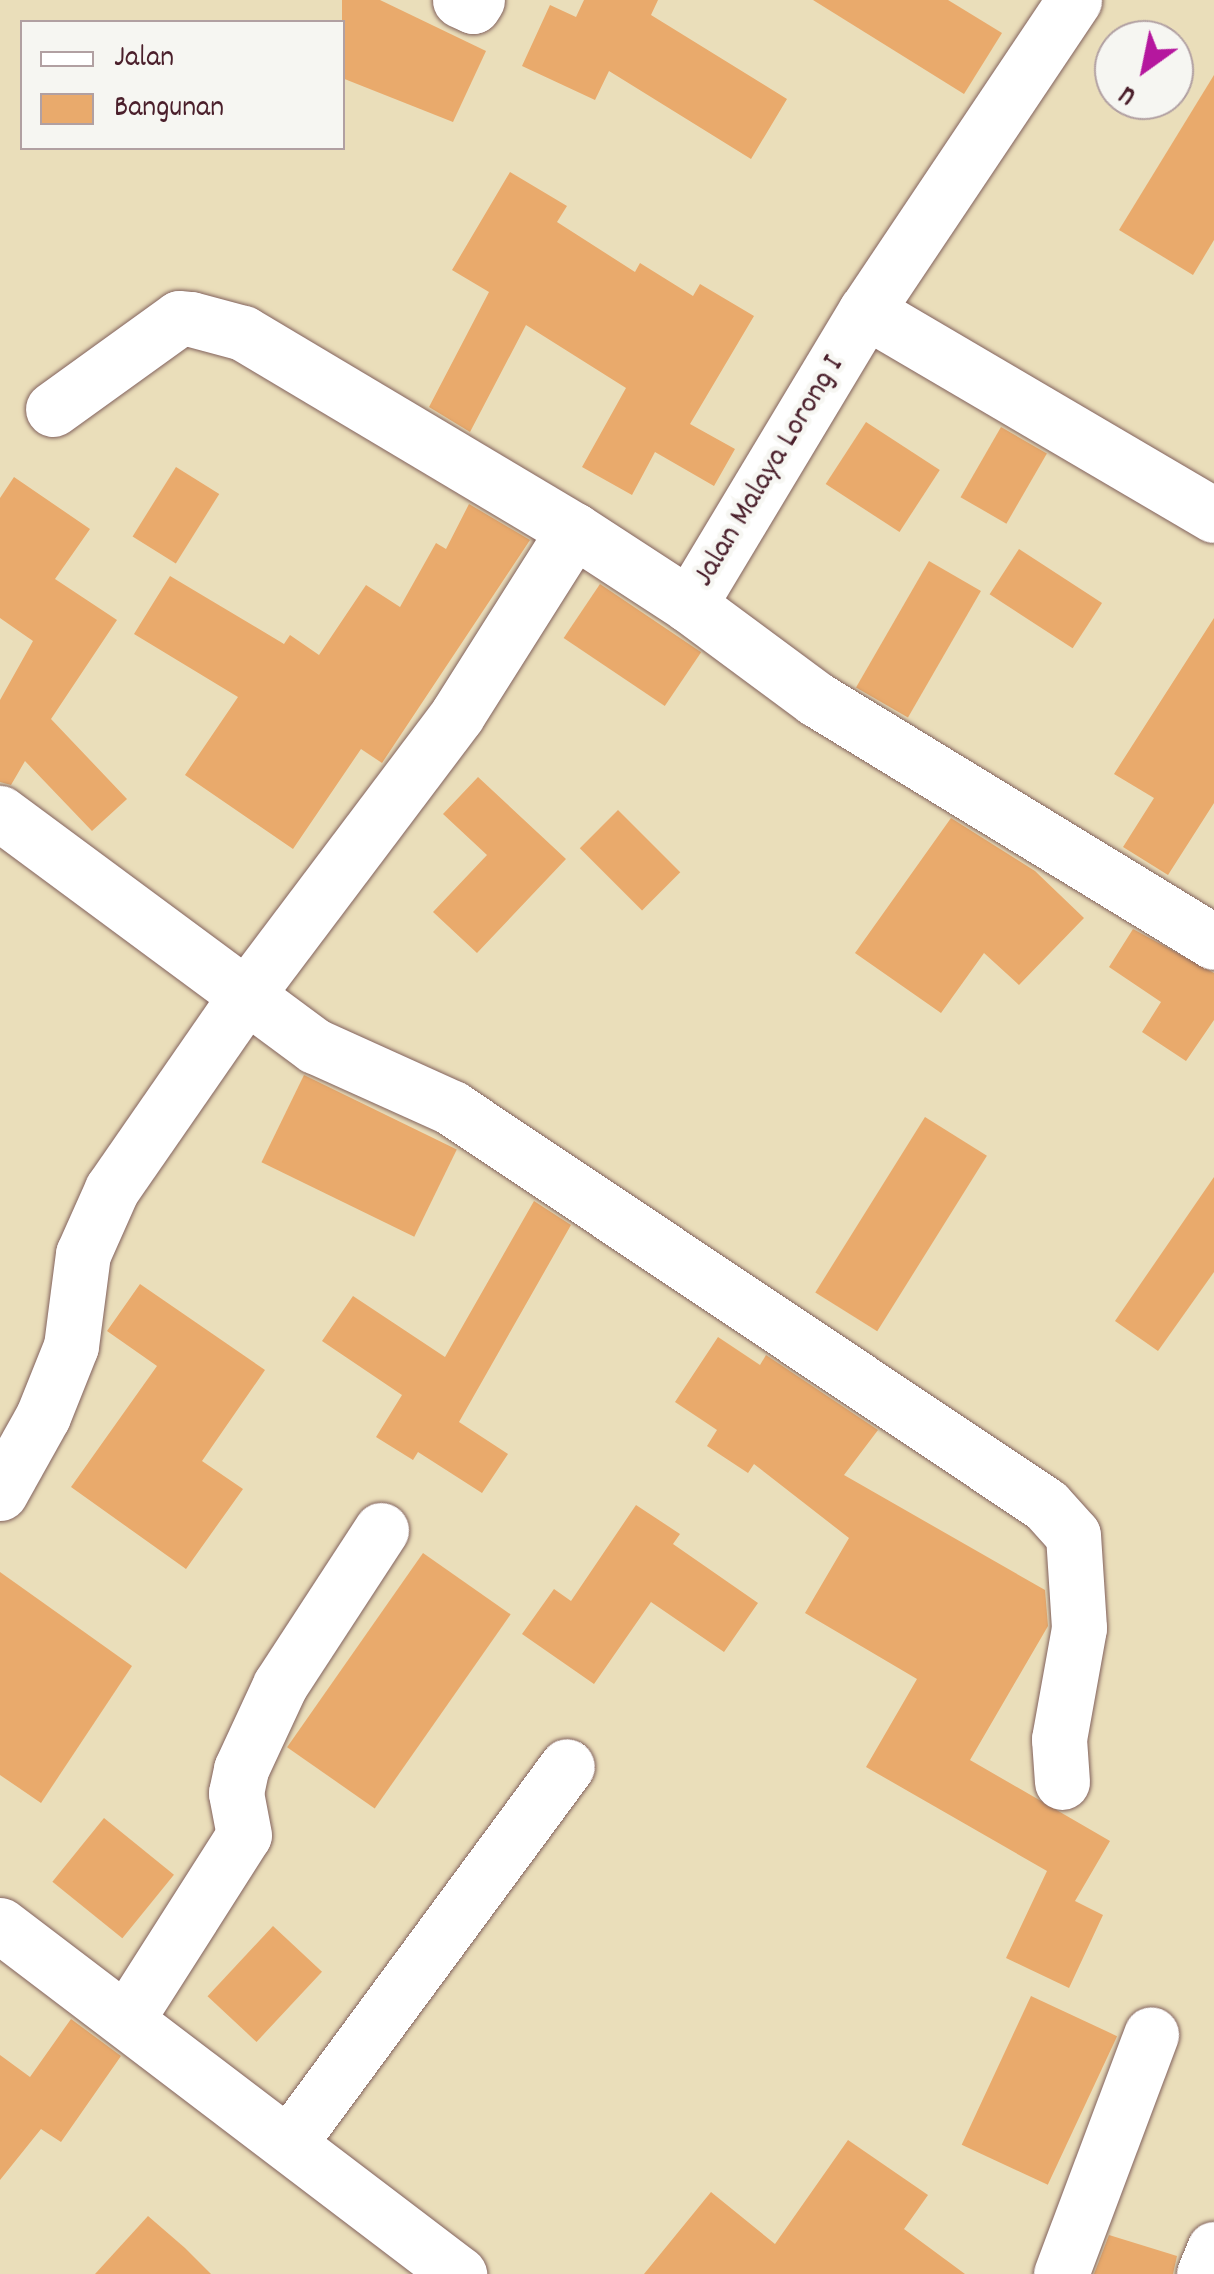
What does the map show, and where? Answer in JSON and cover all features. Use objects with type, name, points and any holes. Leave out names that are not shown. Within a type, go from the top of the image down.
[{"type":"street","points":[[460,0],[473,6],[477,0]]},
{"type":"street","name":"Jalan Malaya Lorong I","points":[[52,410],[179,318],[243,332],[574,530],[689,605],[866,312],[1074,0]]},
{"type":"street","points":[[866,312],[1214,514]]},
{"type":"street","points":[[0,1492],[43,1416],[70,1346],[84,1254],[112,1189],[247,994],[457,715],[574,530]]},
{"type":"street","points":[[689,605],[816,699],[1214,942]]},
{"type":"street","points":[[0,813],[315,1046],[452,1108],[1046,1505],[1073,1535],[1076,1574],[1079,1628],[1058,1739],[1062,1782]]},
{"type":"street","points":[[126,2020],[244,1836],[236,1792],[242,1769],[280,1685],[381,1530]]},
{"type":"street","points":[[290,2144],[567,1766]]},
{"type":"street","points":[[0,1926],[290,2144],[423,2263]]},
{"type":"street","points":[[1061,2274],[1151,2034]]},
{"type":"street","points":[[1204,2274],[1214,2249]]},
{"type":"building","points":[[342,0],[380,0],[486,51],[453,122],[345,79]]},
{"type":"building","points":[[584,0],[658,0],[651,15],[787,99],[751,159],[609,71],[595,100],[522,66],[550,5],[576,17]]},
{"type":"building","points":[[813,0],[948,0],[1002,33],[964,94]]},
{"type":"building","points":[[1214,75],[1214,240],[1193,275],[1119,230],[1186,120],[1194,120],[1194,108]]},
{"type":"building","points":[[510,172],[567,206],[557,222],[635,272],[640,263],[693,296],[700,284],[754,316],[690,424],[735,449],[714,486],[655,452],[632,495],[582,467],[626,388],[526,325],[470,432],[429,407],[489,292],[452,270]]},
{"type":"building","points":[[866,422],[940,470],[899,532],[826,484]]},
{"type":"building","points":[[1001,427],[1047,454],[1006,524],[960,497]]},
{"type":"building","points":[[176,467],[219,494],[176,564],[133,537]]},
{"type":"building","points":[[14,477],[90,529],[55,579],[117,620],[51,719],[127,799],[92,831],[25,761],[11,785],[0,782],[0,700],[33,641],[0,618],[0,498]]},
{"type":"building","points":[[469,504],[530,540],[382,763],[361,749],[293,849],[185,775],[238,697],[134,634],[170,576],[284,644],[290,635],[319,655],[366,585],[400,607],[436,543],[446,549]]},
{"type":"building","points":[[1019,549],[1102,603],[1073,648],[990,594]]},
{"type":"building","points":[[929,561],[981,591],[908,717],[856,687]]},
{"type":"building","points":[[600,584],[701,652],[665,706],[564,638]]},
{"type":"building","points":[[1214,618],[1214,803],[1168,875],[1123,847],[1154,798],[1114,774]]},
{"type":"building","points":[[478,777],[566,859],[477,953],[433,912],[487,855],[443,814]]},
{"type":"building","points":[[618,810],[680,872],[642,910],[580,848]]},
{"type":"building","points":[[951,818],[1035,871],[1084,918],[1019,985],[984,953],[941,1013],[855,953]]},
{"type":"building","points":[[1133,929],[1214,973],[1214,1020],[1186,1061],[1142,1032],[1161,1002],[1109,967]]},
{"type":"building","points":[[304,1075],[457,1150],[414,1237],[261,1162]]},
{"type":"building","points":[[925,1117],[987,1156],[877,1331],[815,1293]]},
{"type":"building","points":[[1214,1177],[1214,1272],[1158,1351],[1115,1321]]},
{"type":"building","points":[[534,1201],[571,1225],[459,1422],[508,1454],[482,1493],[418,1452],[413,1460],[376,1437],[402,1395],[322,1341],[353,1296],[445,1357]]},
{"type":"building","points":[[140,1284],[265,1370],[202,1461],[243,1489],[186,1569],[71,1487],[157,1366],[107,1331]]},
{"type":"building","points":[[718,1337],[760,1365],[766,1355],[878,1430],[844,1475],[1045,1590],[1048,1626],[970,1760],[1110,1841],[1075,1901],[1103,1915],[1069,1988],[1006,1958],[1047,1871],[866,1767],[917,1679],[805,1613],[849,1538],[754,1464],[748,1473],[707,1446],[717,1430],[675,1402]]},
{"type":"building","points":[[636,1505],[680,1534],[673,1544],[758,1603],[724,1652],[651,1602],[594,1684],[522,1634],[554,1589],[571,1601]]},
{"type":"building","points":[[423,1553],[511,1614],[375,1809],[287,1747]]},
{"type":"building","points":[[0,1572],[132,1666],[41,1803],[0,1775]]},
{"type":"building","points":[[104,1818],[174,1875],[122,1938],[52,1882]]},
{"type":"building","points":[[273,1926],[322,1972],[257,2042],[208,1996]]},
{"type":"building","points":[[1031,1996],[1117,2036],[1048,2185],[962,2145]]},
{"type":"building","points":[[71,2019],[121,2056],[61,2142],[41,2129],[0,2180],[0,2055],[30,2077]]},
{"type":"building","points":[[848,2140],[928,2195],[904,2229],[965,2274],[644,2274],[711,2192],[775,2244]]},
{"type":"building","points":[[148,2216],[185,2248],[211,2274],[95,2274]]},
{"type":"building","points":[[1109,2235],[1177,2256],[1173,2274],[1094,2274]]}]
